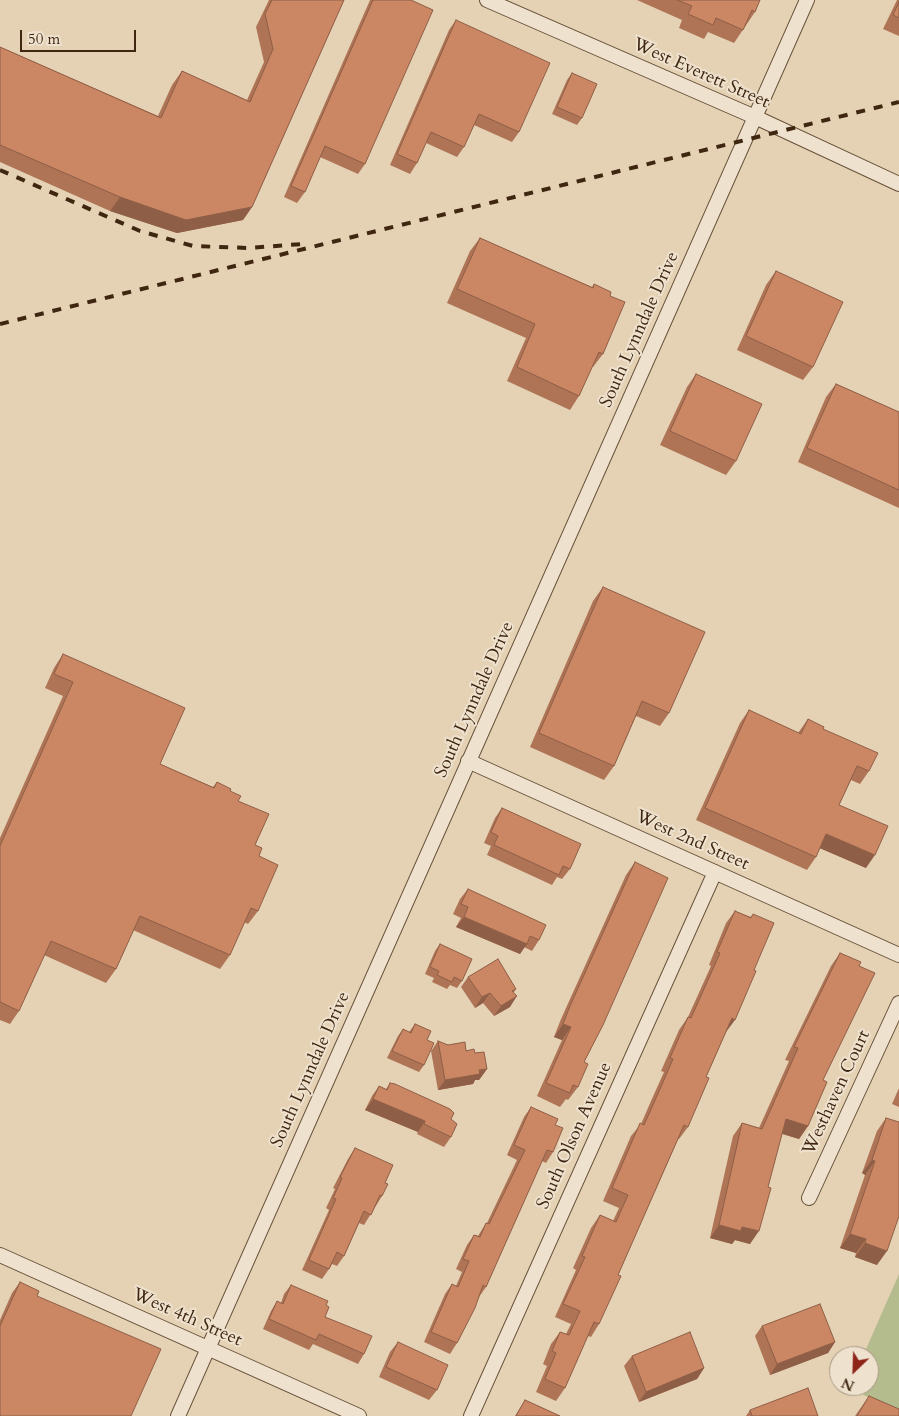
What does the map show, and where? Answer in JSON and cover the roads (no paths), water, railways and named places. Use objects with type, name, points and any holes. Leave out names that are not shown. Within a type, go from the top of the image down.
[{"type":"street","name":"West Everett Street","points":[[487,0],[755,117],[899,184]]},
{"type":"street","name":"South Lynndale Drive","points":[[178,1416],[808,0]]},
{"type":"street","name":"West 2nd Street","points":[[468,761],[899,955]]},
{"type":"street","name":"South Olson Avenue","points":[[471,1416],[715,872]]},
{"type":"street","name":"Westhaven Court","points":[[809,1198],[899,1003]]},
{"type":"street","name":"West 4th Street","points":[[0,1255],[359,1416]]},
{"type":"railway","points":[[0,324],[899,102]]},
{"type":"railway","points":[[0,170],[140,231],[193,246],[248,248],[303,244]]}]
